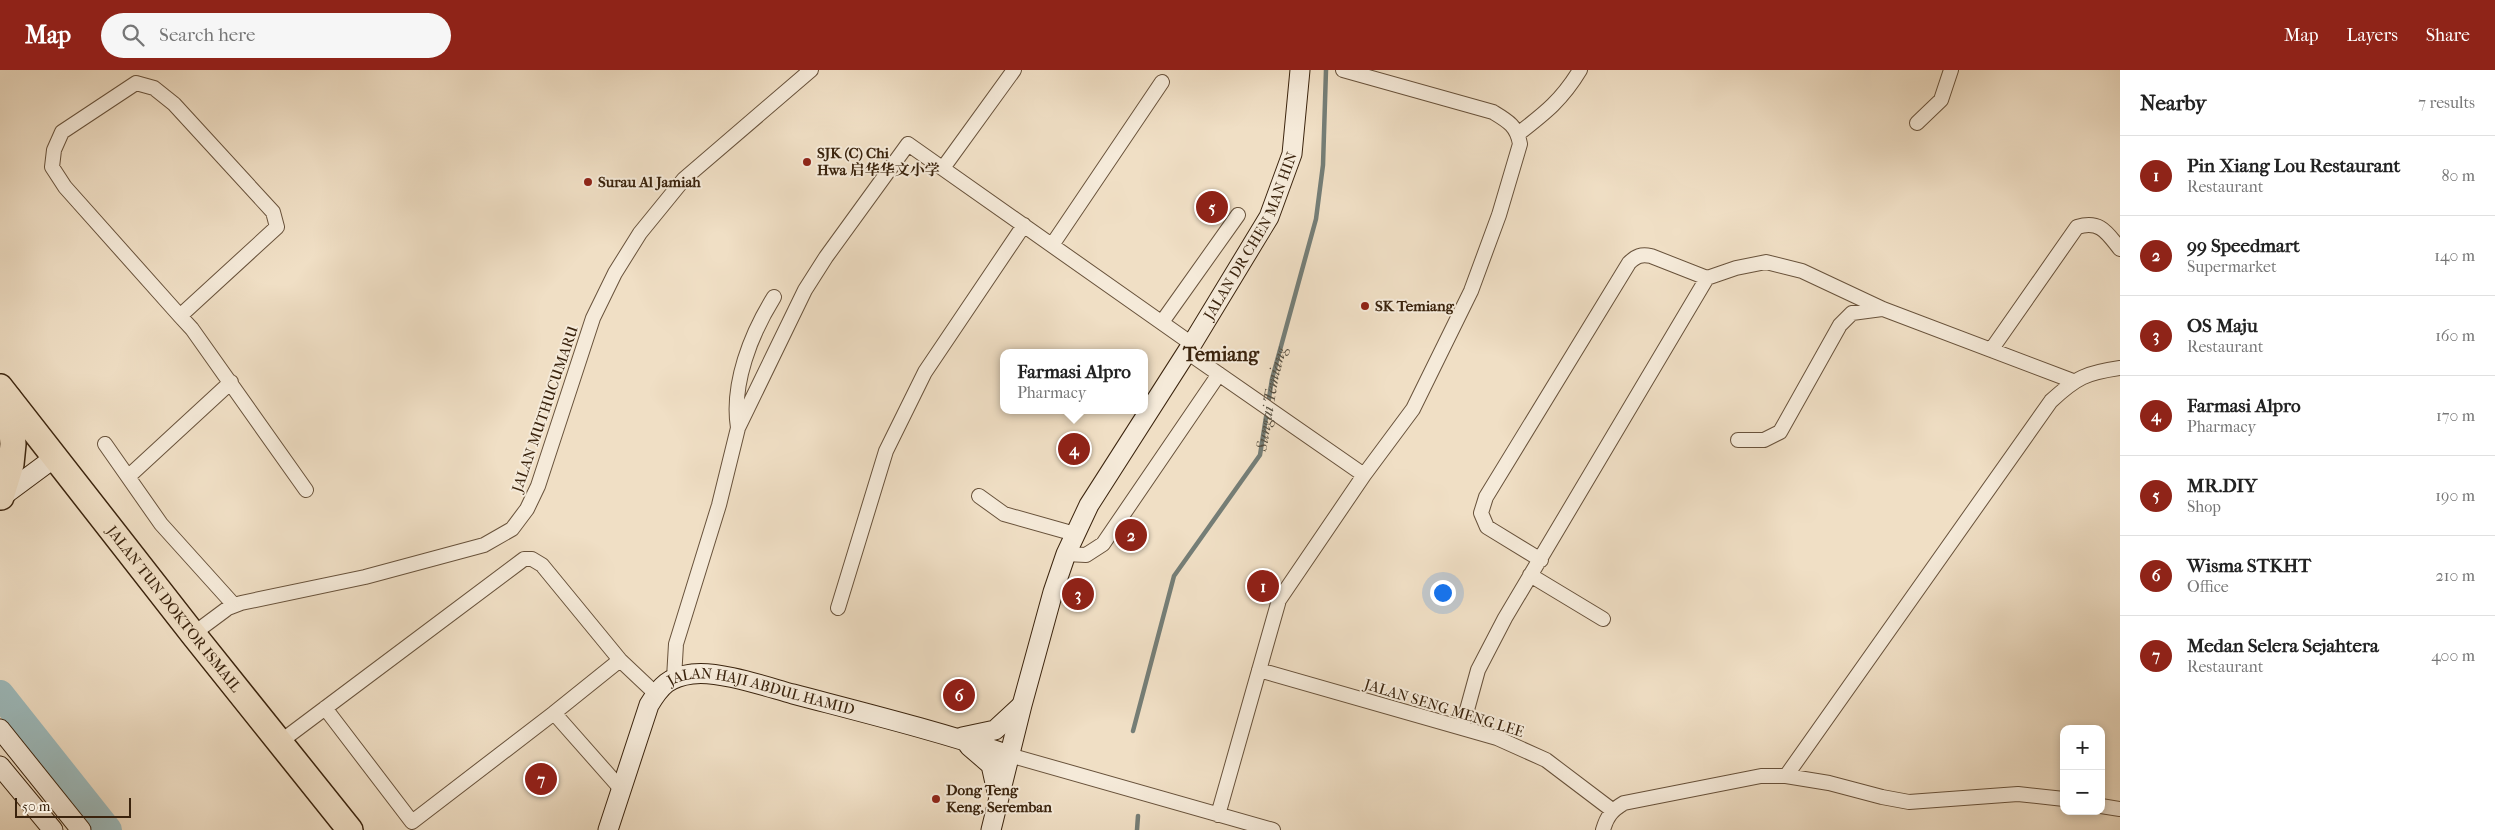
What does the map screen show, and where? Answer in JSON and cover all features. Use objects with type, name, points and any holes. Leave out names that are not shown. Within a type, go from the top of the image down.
[{"type":"highway","name":"JALAN TUN DOKTOR ISMAIL","points":[[5,393],[54,458],[350,830]]},
{"type":"highway","points":[[0,498],[11,464],[13,444],[5,393]]},
{"type":"street","name":"JALAN MUTHUCUMARU","points":[[193,634],[228,608],[234,606],[365,577],[484,545],[512,529],[527,510],[538,486],[593,318],[615,272],[640,233],[684,179],[811,70]]},
{"type":"street","points":[[943,168],[1014,70]]},
{"type":"street","name":"JALAN DR CHEN MAN HIN","points":[[1148,412],[1269,217],[1292,154],[1300,70]]},
{"type":"street","points":[[1226,821],[1259,670],[1279,600],[1364,475],[1413,410],[1471,291],[1499,215],[1520,144],[1518,134],[1512,123],[1493,112],[1343,70]]},
{"type":"street","points":[[1518,134],[1548,111],[1567,92],[1580,70]]},
{"type":"street","points":[[1917,123],[1941,100],[1951,70]]},
{"type":"street","points":[[1052,245],[1162,82]]},
{"type":"street","points":[[180,316],[277,228],[274,212],[174,104],[154,88],[136,84],[62,132],[54,150],[52,167],[65,187],[180,316],[231,382],[306,490]]},
{"type":"street","points":[[674,678],[676,644],[718,505],[738,428],[805,290],[826,257],[908,144],[1162,322],[1219,374],[1364,475]]},
{"type":"street","points":[[1162,322],[1238,215]]},
{"type":"street","points":[[1991,350],[2078,227],[2089,224],[2103,229],[2120,249]]},
{"type":"street","points":[[838,608],[874,487],[891,442],[925,372],[1024,225]]},
{"type":"street","points":[[1541,560],[1487,527],[1481,513],[1486,497],[1634,258],[1642,255],[1651,256],[1707,278],[1736,268],[1766,262],[1802,271],[1883,309],[2073,381]]},
{"type":"street","points":[[1462,728],[1478,670],[1530,576],[1707,278]]},
{"type":"street","points":[[738,428],[735,410],[742,375],[757,324],[774,297]]},
{"type":"street","points":[[1738,440],[1764,440],[1780,432],[1840,325],[1852,312],[1883,309]]},
{"type":"street","points":[[1786,776],[2051,401],[2073,381],[2095,372],[2120,368]]},
{"type":"street","points":[[1066,554],[1086,556],[1103,544],[1219,374]]},
{"type":"street","points":[[129,476],[231,382]]},
{"type":"street","name":"JALAN DR CHEN MAN HIN","points":[[991,830],[1008,755],[1053,592],[1066,554],[1089,505],[1147,414]]},
{"type":"street","points":[[105,444],[161,524],[234,606]]},
{"type":"street","points":[[0,498],[54,458]]},
{"type":"street","points":[[979,496],[1004,514],[1075,534]]},
{"type":"street","points":[[280,742],[524,559],[532,559],[542,565],[620,660],[656,694]]},
{"type":"street","points":[[1530,576],[1603,619]]},
{"type":"street","points":[[325,708],[415,826],[620,660]]},
{"type":"street","name":"JALAN SENG MENG LEE","points":[[1259,670],[1496,738],[1534,753],[1612,810]]},
{"type":"street","name":"JALAN HAJI ABDUL HAMID","points":[[608,830],[649,705],[659,688],[674,678],[694,673],[749,682],[958,738],[1008,755]]},
{"type":"street","points":[[958,738],[995,730],[1022,705]]},
{"type":"street","points":[[554,713],[622,790]]},
{"type":"street","points":[[0,729],[81,830]]},
{"type":"street","points":[[958,738],[983,756],[990,765],[998,799]]},
{"type":"street","points":[[1008,755],[1226,821],[1273,830]]},
{"type":"street","points":[[0,766],[53,830]]},
{"type":"street","points":[[1603,830],[1606,819],[1612,810],[1624,803],[1761,776],[1786,776],[1829,782],[1882,797],[1909,802],[2018,794],[2060,799]]},
{"type":"street","points":[[2105,807],[2120,809]]},
{"type":"waterway","name":"Sungai Temiang","points":[[1133,731],[1174,576],[1260,455],[1272,379],[1316,219],[1323,165],[1326,70]]},
{"type":"waterway","name":"Sungai Temiang","points":[[0,694],[108,830]]},
{"type":"waterway","name":"Sungai Temiang","points":[[1137,830],[1138,816]]},
{"type":"place","name":"SJK (C) Chi Hwa 启华华文小学","points":[[807,162]]},
{"type":"place","name":"Surau Al Jamiah","points":[[588,182]]},
{"type":"place","name":"MR.DIY","points":[[1212,207]]},
{"type":"place","name":"SK Temiang","points":[[1365,306]]},
{"type":"place","name":"Farmasi Alpro","points":[[1074,449]]},
{"type":"place","name":"99 Speedmart","points":[[1131,535]]},
{"type":"place","name":"Pin Xiang Lou Restaurant","points":[[1263,586]]},
{"type":"place","name":"OS Maju","points":[[1078,594]]},
{"type":"place","name":"Wisma STKHT","points":[[959,695]]},
{"type":"place","name":"Medan Selera Sejahtera","points":[[541,779]]},
{"type":"place","name":"Dong Teng Keng, Seremban","points":[[936,799]]},
{"type":"district","name":"Temiang","points":[[1221,354]]}]
